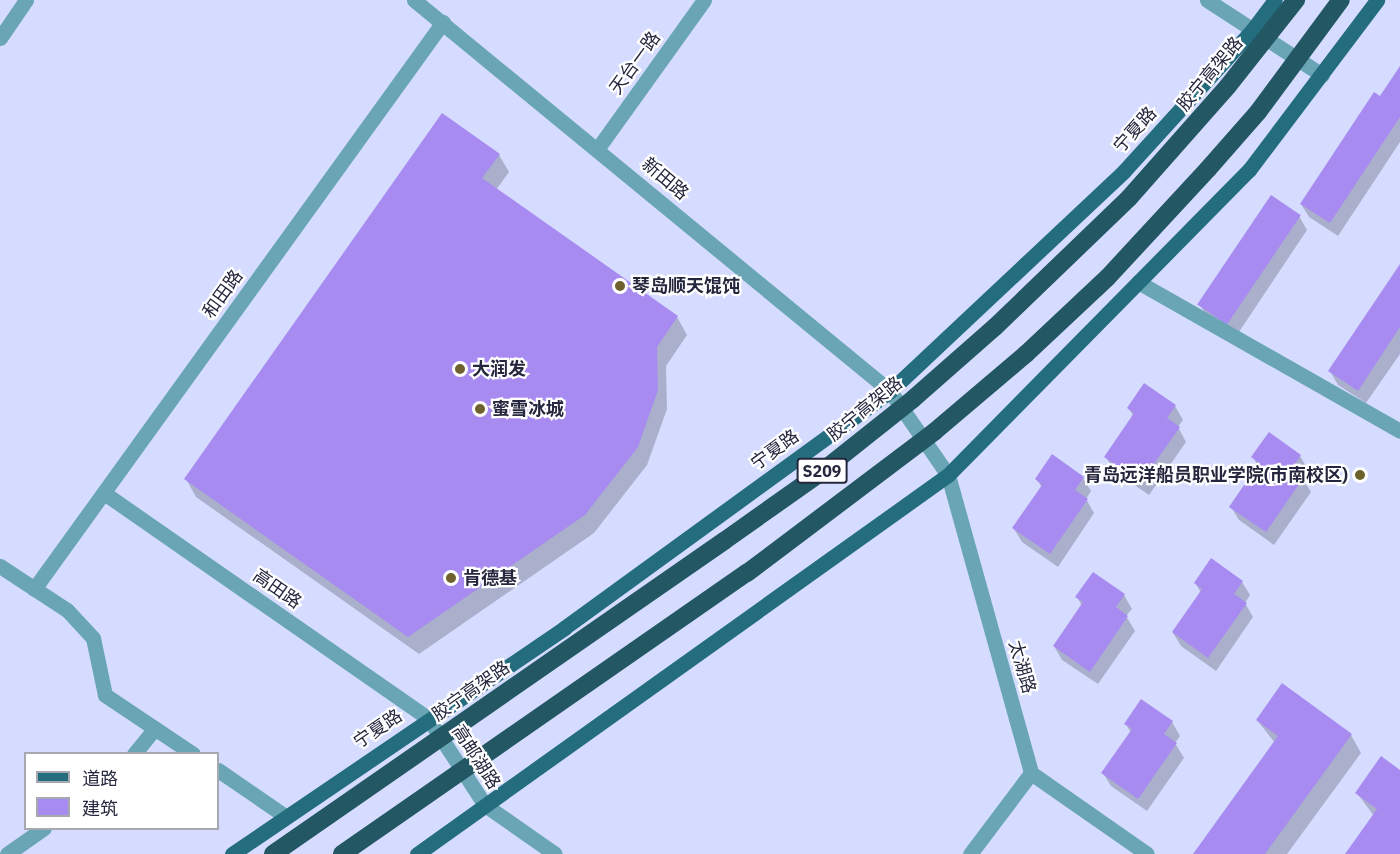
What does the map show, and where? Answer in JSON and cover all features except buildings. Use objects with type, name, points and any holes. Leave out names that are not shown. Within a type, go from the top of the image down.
[{"type":"highway","name":"胶宁高架路","points":[[273,854],[724,542],[820,473],[913,399],[995,327],[1129,198],[1228,86],[1296,0]]},
{"type":"highway","name":"S209","points":[[342,854],[747,573],[934,432],[1026,354],[1108,277],[1208,170],[1258,112],[1341,0]]},
{"type":"main road","name":"宁夏路","points":[[232,854],[564,627],[890,391],[1124,171],[1253,29],[1275,0]]},
{"type":"main road","points":[[417,854],[948,474],[1249,170],[1377,0]]},
{"type":"street","points":[[0,38],[26,0]]},
{"type":"street","name":"新田路","points":[[414,0],[598,148],[890,391],[948,474]]},
{"type":"street","name":"天台一路","points":[[598,148],[704,0]]},
{"type":"street","points":[[1207,0],[1322,75]]},
{"type":"street","name":"和田路","points":[[34,589],[443,22]]},
{"type":"street","points":[[1138,282],[1400,430]]},
{"type":"street","name":"太湖路","points":[[948,474],[1031,773]]},
{"type":"street","name":"高田路","points":[[104,493],[428,718]]},
{"type":"street","points":[[0,566],[67,610],[93,638],[105,695],[191,752]]},
{"type":"street","name":"高邮湖路","points":[[428,718],[485,805],[555,854]]},
{"type":"street","points":[[135,752],[155,728]]},
{"type":"street","points":[[219,771],[285,816]]},
{"type":"street","points":[[970,854],[1031,773],[1147,854]]},
{"type":"street","points":[[7,854],[41,830]]},
{"type":"place","name":"琴岛顺天馄饨","points":[[620,286]]},
{"type":"place","name":"大润发","points":[[460,369]]},
{"type":"place","name":"蜜雪冰城","points":[[480,409]]},
{"type":"place","name":"青岛远洋船员职业学院(市南校区)","points":[[1360,475]]},
{"type":"place","name":"肯德基","points":[[451,578]]}]
